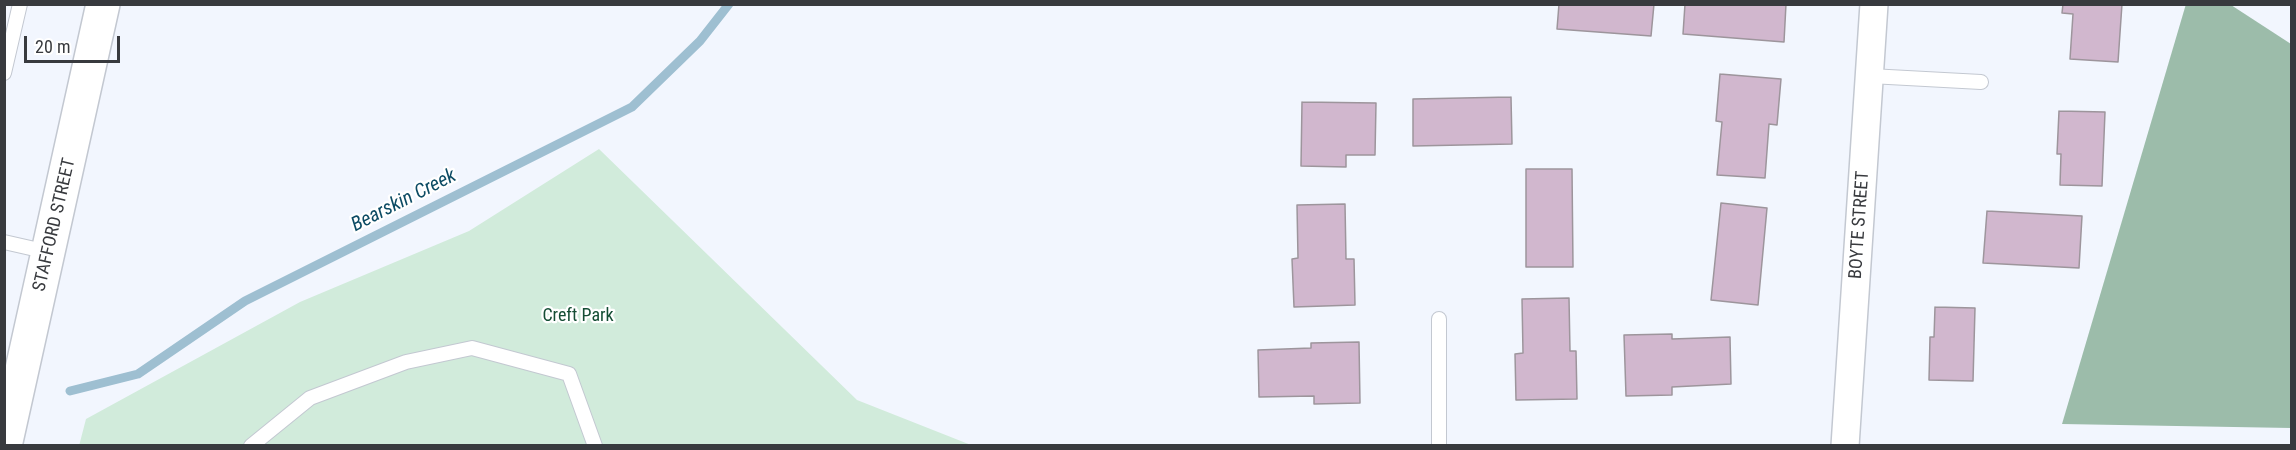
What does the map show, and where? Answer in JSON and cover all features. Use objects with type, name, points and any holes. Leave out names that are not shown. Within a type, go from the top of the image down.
[{"type":"street","name":"STAFFORD STREET","points":[[5,446],[104,4]]},
{"type":"street","name":"BOYTE STREET","points":[[1845,446],[1874,4]]},
{"type":"lane","points":[[4,73],[20,4]]},
{"type":"lane","points":[[1870,76],[1981,82]]},
{"type":"lane","points":[[4,242],[50,253]]},
{"type":"lane","points":[[1439,319],[1439,446]]},
{"type":"lane","points":[[251,446],[310,398],[406,362],[472,348],[569,374],[595,446]]},
{"type":"green space","points":[[2186,4],[2231,5],[2291,44],[2291,428],[2062,424]]},
{"type":"green space","name":"Creft Park","points":[[599,149],[857,400],[971,445],[79,446],[86,419],[300,302],[469,231]]},
{"type":"building","points":[[1559,4],[1654,4],[1651,36],[1557,29]]},
{"type":"building","points":[[1685,4],[1786,4],[1784,42],[1683,34]]},
{"type":"building","points":[[2063,4],[2122,4],[2118,62],[2070,59],[2073,14],[2062,13]]},
{"type":"building","points":[[1720,74],[1781,79],[1777,125],[1769,124],[1765,178],[1717,175],[1722,122],[1716,121]]},
{"type":"building","points":[[1511,97],[1512,144],[1413,146],[1413,99]]},
{"type":"building","points":[[1302,102],[1376,103],[1375,155],[1346,155],[1346,167],[1301,166]]},
{"type":"building","points":[[2059,111],[2105,112],[2102,186],[2060,185],[2061,154],[2057,154]]},
{"type":"building","points":[[1526,169],[1572,169],[1573,267],[1526,267]]},
{"type":"building","points":[[1721,203],[1767,208],[1758,305],[1711,300]]},
{"type":"building","points":[[1345,204],[1346,259],[1354,259],[1355,305],[1294,307],[1292,259],[1298,258],[1297,205]]},
{"type":"building","points":[[1987,211],[2082,216],[2079,268],[1983,263]]},
{"type":"building","points":[[1569,298],[1570,351],[1576,351],[1577,399],[1516,400],[1515,354],[1523,353],[1522,299]]},
{"type":"building","points":[[1935,307],[1975,308],[1973,381],[1929,380],[1930,337],[1934,337]]},
{"type":"building","points":[[1672,334],[1672,339],[1730,337],[1731,384],[1672,387],[1672,395],[1626,396],[1624,335]]},
{"type":"building","points":[[1359,342],[1360,403],[1314,404],[1314,396],[1259,397],[1258,350],[1311,348],[1311,343]]},
{"type":"waterway","name":"Bearskin Creek","points":[[70,391],[138,374],[245,301],[632,107],[700,41],[729,4]]}]
